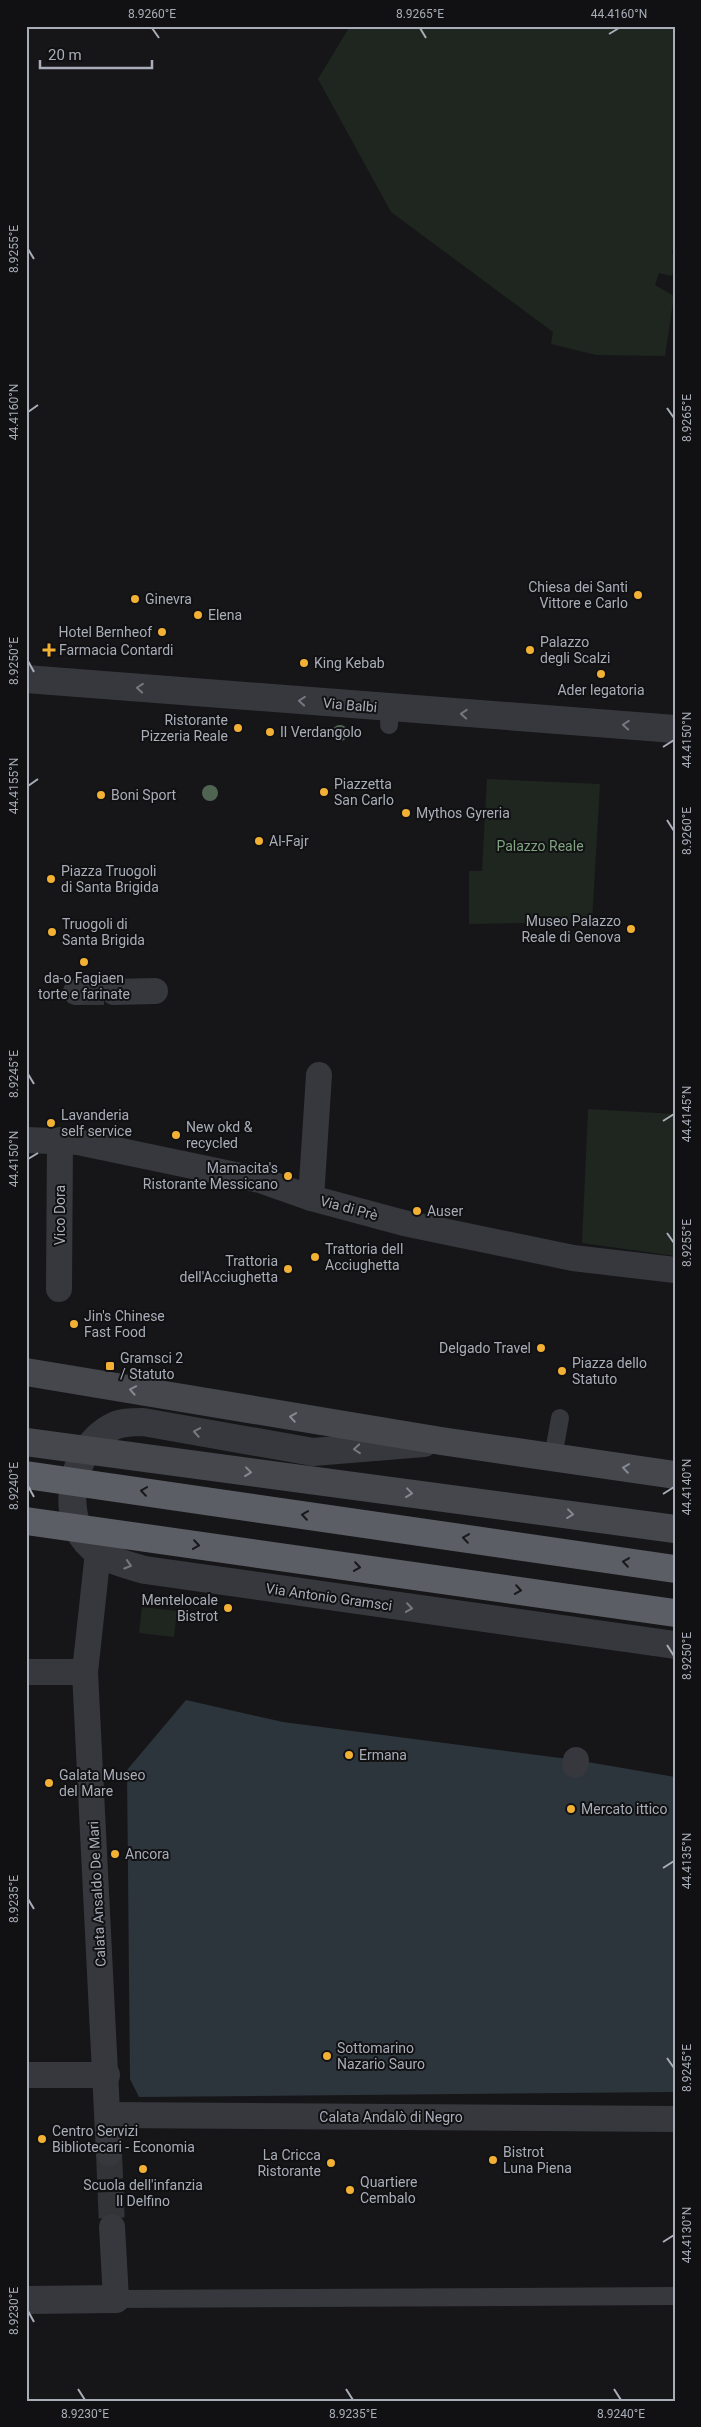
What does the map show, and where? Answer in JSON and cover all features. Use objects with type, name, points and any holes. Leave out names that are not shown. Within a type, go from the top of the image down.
[{"type":"highway","points":[[26,1475],[675,1568]]},
{"type":"highway","points":[[26,1521],[675,1613]]},
{"type":"main road","name":"Via Antonio Gramsci","points":[[26,1372],[441,1441],[675,1475]]},
{"type":"main road","points":[[26,1442],[675,1529]]},
{"type":"street","name":"Via Balbi","points":[[26,679],[390,717],[675,729]]},
{"type":"street","points":[[114,992],[155,991]]},
{"type":"street","points":[[311,1198],[319,1075]]},
{"type":"street","name":"Via di Prè","points":[[26,1140],[60,1140],[260,1180],[311,1198],[404,1223],[573,1258],[675,1270]]},
{"type":"street","name":"Vico Dora","points":[[59,1289],[60,1140]]},
{"type":"street","name":"Via Antonio Gramsci","points":[[441,1441],[313,1452],[143,1422],[129,1422],[112,1426],[101,1433],[86,1450],[77,1473],[72,1507],[75,1522],[82,1537],[98,1552],[120,1563],[145,1570],[675,1645]]},
{"type":"street","name":"Calata Ansaldo De Mari","points":[[98,1552],[85,1672],[107,2075],[109,2153]]},
{"type":"street","points":[[26,1672],[85,1672]]},
{"type":"street","points":[[26,2075],[107,2075]]},
{"type":"street","name":"Calata Andalò di Negro","points":[[108,2115],[675,2119]]},
{"type":"street","points":[[26,2300],[116,2299],[112,2227]]},
{"type":"lane","points":[[553,1457],[560,1418]]},
{"type":"lane","points":[[116,2299],[675,2296]]},
{"type":"green space","points":[[350,26],[675,26],[675,241],[672,253],[675,265],[671,276],[659,273],[655,285],[674,296],[665,356],[596,355],[551,344],[553,332],[391,212],[318,79]]},
{"type":"green space","name":"Palazzo Reale","points":[[487,779],[600,784],[592,922],[469,924],[469,871],[482,871]]},
{"type":"green space","points":[[588,1109],[675,1114],[675,1256],[582,1243]]},
{"type":"green space","points":[[142,1607],[177,1611],[174,1637],[139,1633]]},
{"type":"shaded area","points":[[186,1700],[283,1722],[576,1760],[675,1777],[675,2092],[139,2097],[130,2079],[127,1770]]},
{"type":"tunnel","points":[[78,992],[114,992]]},
{"type":"tunnel","points":[[109,2153],[112,2227]]},
{"type":"place","name":"Chiesa dei Santi Vittore e Carlo","points":[[638,595]]},
{"type":"place","name":"Ginevra","points":[[135,599]]},
{"type":"place","name":"Elena","points":[[198,615]]},
{"type":"place","name":"Hotel Bernheof","points":[[162,632]]},
{"type":"place","name":"Farmacia Contardi","points":[[49,650]]},
{"type":"place","name":"Palazzo degli Scalzi","points":[[530,650]]},
{"type":"place","name":"King Kebab","points":[[304,663]]},
{"type":"place","name":"Ader legatoria","points":[[601,674]]},
{"type":"place","name":"Ristorante Pizzeria Reale","points":[[238,728]]},
{"type":"place","name":"Il Verdangolo","points":[[270,732]]},
{"type":"place","name":"Piazzetta San Carlo","points":[[324,792]]},
{"type":"place","name":"Boni Sport","points":[[101,795]]},
{"type":"place","name":"Mythos Gyreria","points":[[406,813]]},
{"type":"place","name":"Al-Fajr","points":[[259,841]]},
{"type":"place","name":"Piazza Truogoli di Santa Brigida","points":[[51,879]]},
{"type":"place","name":"Museo Palazzo Reale di Genova","points":[[631,929]]},
{"type":"place","name":"Truogoli di Santa Brigida","points":[[52,932]]},
{"type":"place","name":"da-o Fagiaen torte e farinate","points":[[84,962]]},
{"type":"place","name":"Lavanderia self service","points":[[51,1123]]},
{"type":"place","name":"New okd & recycled","points":[[176,1135]]},
{"type":"place","name":"Mamacita's Ristorante Messicano","points":[[288,1176]]},
{"type":"place","name":"Auser","points":[[417,1211]]},
{"type":"place","name":"Trattoria dell Acciughetta","points":[[315,1257]]},
{"type":"place","name":"Trattoria dell'Acciughetta","points":[[288,1269]]},
{"type":"place","name":"Jin's Chinese Fast Food","points":[[74,1324]]},
{"type":"place","name":"Delgado Travel","points":[[541,1348]]},
{"type":"place","name":"Gramsci 2 / Statuto","points":[[110,1366]]},
{"type":"place","name":"Piazza dello Statuto","points":[[562,1371]]},
{"type":"place","name":"Mentelocale Bistrot","points":[[228,1608]]},
{"type":"place","name":"Ermana","points":[[349,1755]]},
{"type":"place","name":"Galata Museo del Mare","points":[[49,1783]]},
{"type":"place","name":"Mercato ittico","points":[[571,1809]]},
{"type":"place","name":"Ancora","points":[[115,1854]]},
{"type":"place","name":"Sottomarino Nazario Sauro","points":[[327,2056]]},
{"type":"place","name":"Centro Servizi Bibliotecari - Economia","points":[[42,2139]]},
{"type":"place","name":"Bistrot Luna Piena","points":[[493,2160]]},
{"type":"place","name":"La Cricca Ristorante","points":[[331,2163]]},
{"type":"place","name":"Scuola dell'infanzia Il Delfino","points":[[143,2169]]},
{"type":"place","name":"Quartiere Cembalo","points":[[350,2190]]}]
